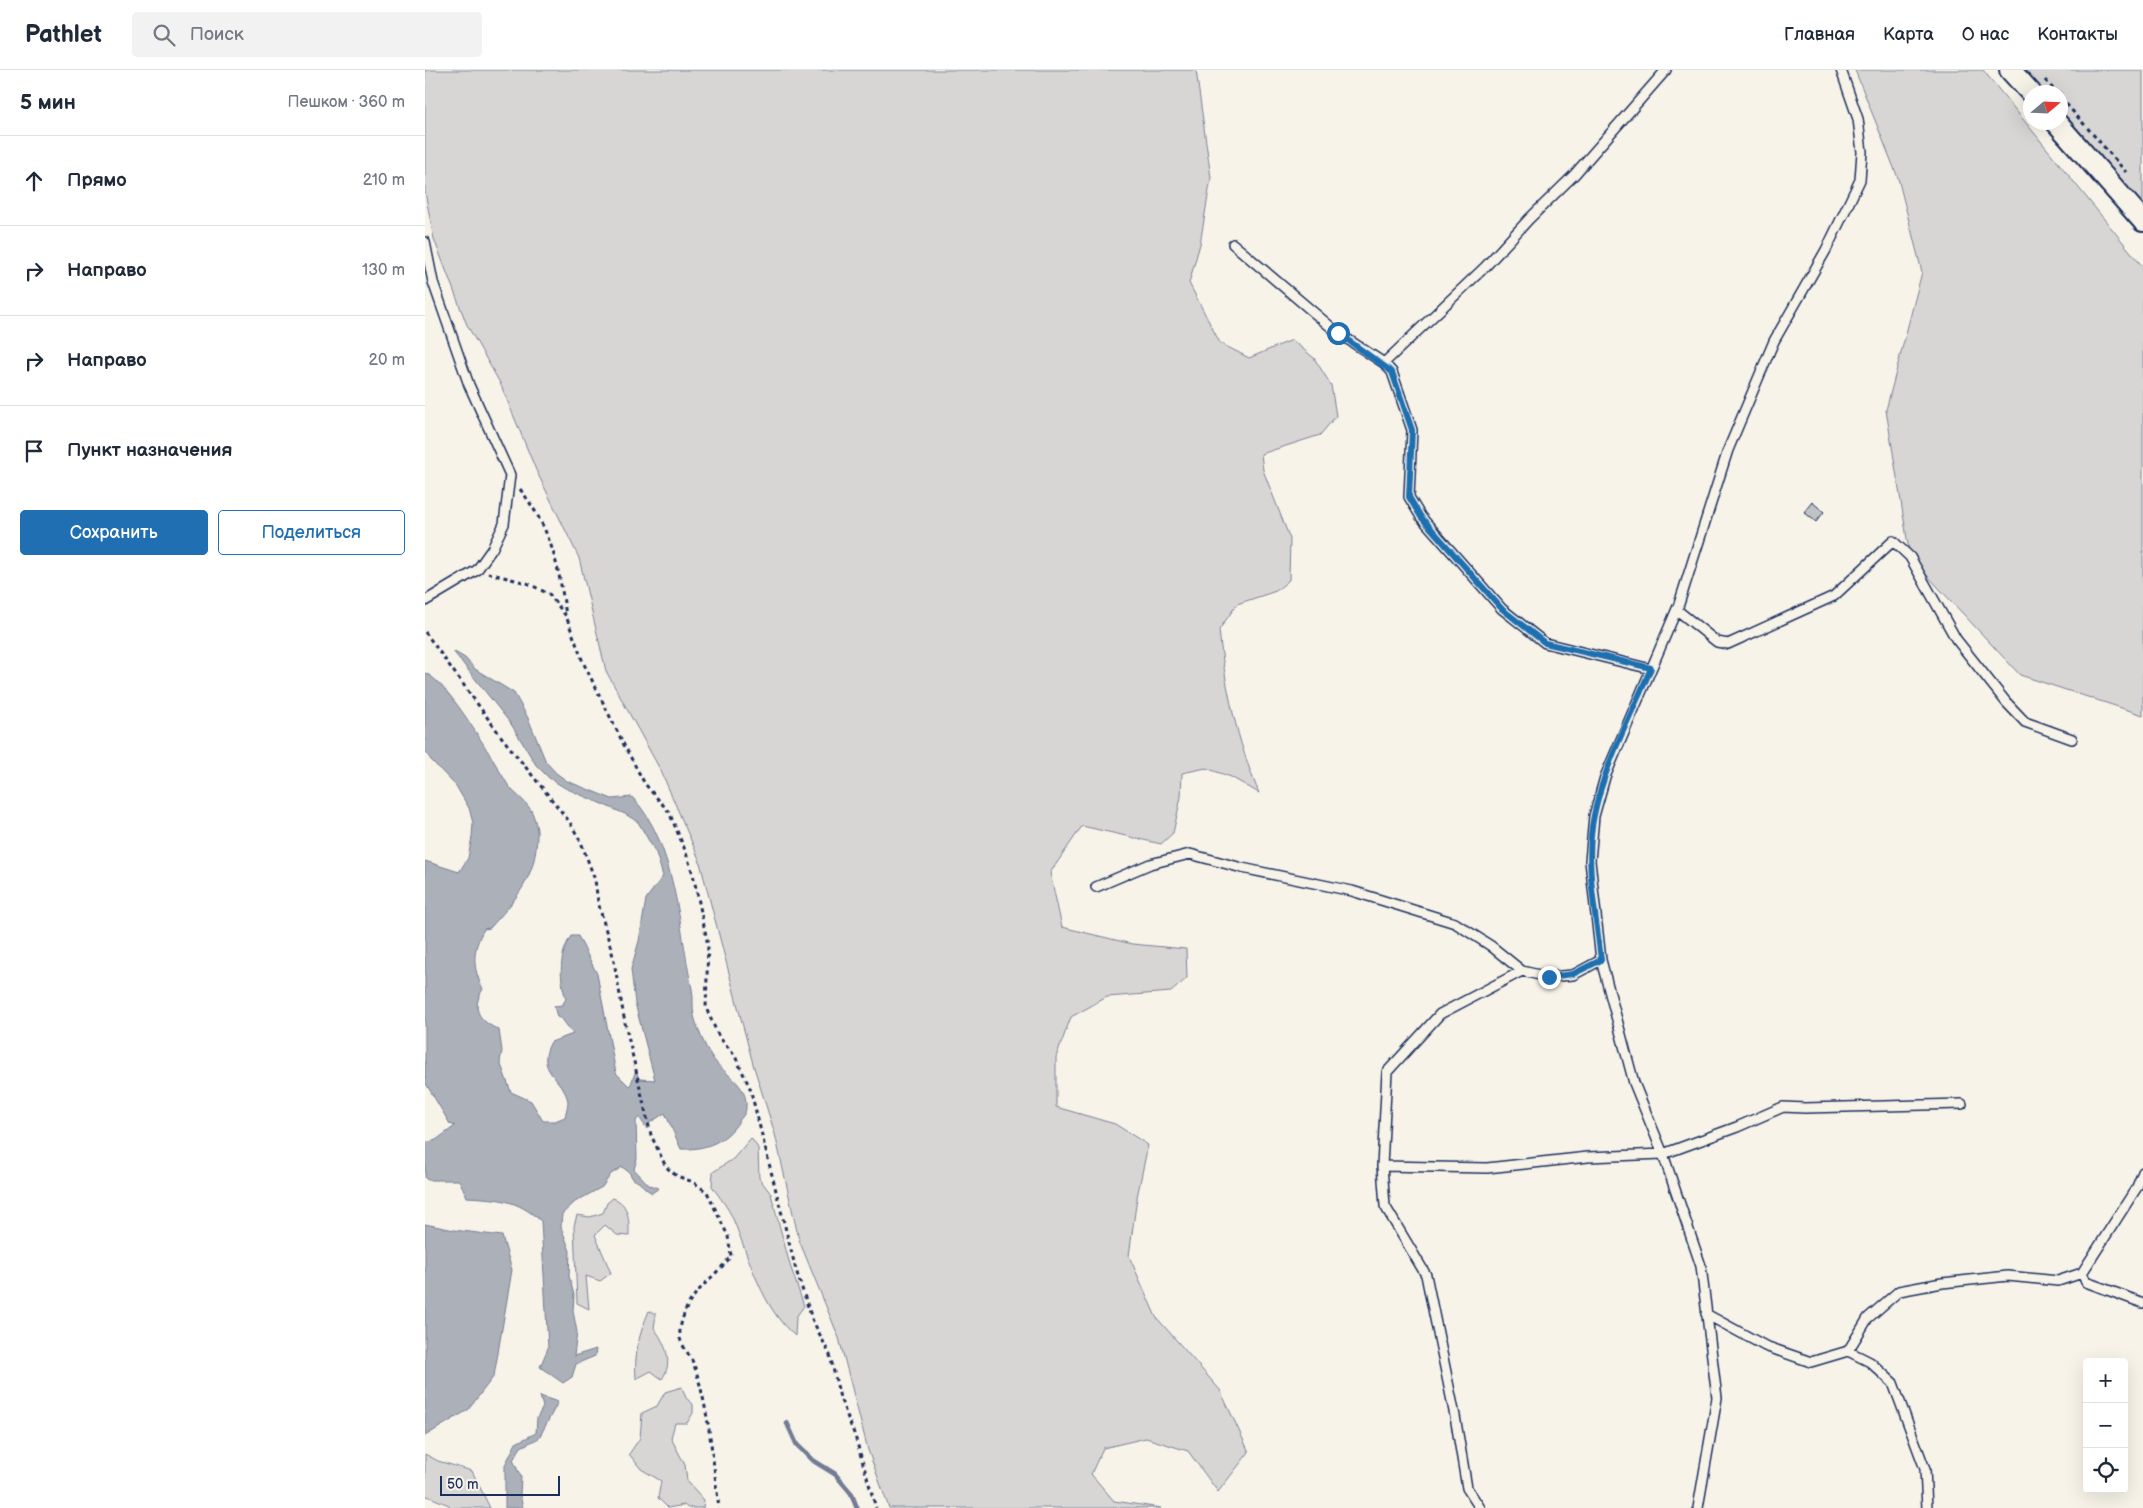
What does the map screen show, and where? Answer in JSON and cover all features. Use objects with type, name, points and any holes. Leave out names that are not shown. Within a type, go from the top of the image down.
[{"type":"street","points":[[2010,70],[2024,85]]},
{"type":"street","points":[[2063,130],[2143,221]]},
{"type":"lane","points":[[1383,363],[1485,267],[1529,219],[1574,175],[1666,70]]},
{"type":"lane","points":[[1698,1508],[1717,1398],[1701,1266],[1663,1154],[1634,1084],[1601,960],[1590,861],[1594,816],[1605,776],[1677,610],[1728,450],[1773,341],[1826,250],[1861,180],[1862,152],[1858,119],[1841,70]]},
{"type":"lane","points":[[425,242],[433,282],[469,385],[509,475],[504,524],[492,549],[477,570],[425,601]]},
{"type":"lane","points":[[1233,244],[1338,333],[1383,363],[1392,372],[1412,430],[1409,497],[1433,531],[1502,609],[1545,643],[1651,668]]},
{"type":"lane","points":[[1677,610],[1717,642],[1728,644],[1834,596],[1893,541],[1910,557],[1956,639],[2006,702],[2025,722],[2072,739]]},
{"type":"lane","points":[[1096,887],[1150,864],[1191,854],[1242,868],[1352,891],[1455,923],[1491,946],[1522,971],[1549,977],[1573,974],[1601,960]]},
{"type":"lane","points":[[1480,1508],[1467,1488],[1455,1416],[1426,1275],[1385,1206],[1381,1166],[1387,1072],[1440,1014],[1522,971]]},
{"type":"lane","points":[[1381,1166],[1487,1168],[1588,1157],[1663,1154],[1737,1128],[1783,1106],[1805,1108],[1962,1104]]},
{"type":"lane","points":[[1707,1314],[1765,1346],[1811,1362],[1848,1351],[1868,1318],[1899,1291],[1942,1283],[2008,1276],[2058,1281],[2082,1273],[2137,1187],[2143,1172]]},
{"type":"lane","points":[[2082,1273],[2086,1282],[2143,1303]]},
{"type":"lane","points":[[1848,1351],[1870,1362],[1893,1383],[1925,1468],[1927,1508]]},
{"type":"path","points":[[2068,106],[2130,177]]},
{"type":"path","points":[[509,475],[537,511],[552,544],[567,616],[583,662],[624,746],[645,784],[669,812],[685,850],[693,874],[708,945],[706,1008],[719,1038],[734,1054],[750,1088],[796,1270],[812,1319],[830,1355],[840,1398],[855,1436],[867,1484],[876,1508]]},
{"type":"path","points":[[477,570],[527,583],[549,594],[567,616]]},
{"type":"path","points":[[425,632],[503,739],[569,821],[581,842],[595,880],[598,902],[613,956],[625,1023],[651,1135],[666,1167],[677,1176],[693,1182],[707,1192],[728,1236],[731,1256],[720,1271],[703,1286],[685,1309],[681,1324],[681,1339],[694,1365],[709,1430],[719,1508]]},
{"type":"shaded area","points":[[425,70],[1196,70],[1211,178],[1200,244],[1189,283],[1220,343],[1249,358],[1292,340],[1314,358],[1331,385],[1336,416],[1320,435],[1261,454],[1263,470],[1290,539],[1289,580],[1276,591],[1237,604],[1219,630],[1233,713],[1244,753],[1259,793],[1231,777],[1206,768],[1182,773],[1181,797],[1173,833],[1161,844],[1082,826],[1050,873],[1062,927],[1132,944],[1186,949],[1187,978],[1171,992],[1107,997],[1071,1017],[1056,1057],[1056,1107],[1115,1124],[1148,1145],[1137,1197],[1129,1256],[1156,1317],[1220,1390],[1249,1452],[1218,1492],[1188,1451],[1146,1438],[1103,1448],[1091,1474],[1114,1501],[1161,1508],[889,1508],[868,1450],[839,1338],[799,1240],[775,1134],[753,1064],[699,859],[661,771],[606,671],[579,558],[536,470],[500,383],[467,325],[434,239],[425,192]]},
{"type":"shaded area","points":[[1855,70],[1983,70],[2023,119],[2023,130],[2032,130],[2143,267],[2143,715],[2020,675],[1910,557],[1886,410],[1922,272],[1898,178]]},
{"type":"shaded area","points":[[2010,70],[2143,70],[2143,221],[2068,130],[2068,85],[2024,85]]},
{"type":"shaded area","points":[[453,651],[465,658],[475,669],[514,693],[528,718],[546,762],[556,773],[567,781],[612,799],[632,797],[647,816],[667,862],[674,888],[693,992],[693,1013],[697,1027],[712,1057],[739,1085],[746,1099],[744,1115],[734,1128],[714,1143],[698,1148],[681,1149],[665,1113],[648,1124],[647,1129],[639,1117],[636,1121],[637,1159],[634,1169],[649,1185],[659,1188],[652,1193],[633,1179],[629,1172],[622,1167],[611,1174],[602,1187],[575,1202],[562,1214],[561,1227],[570,1251],[569,1276],[574,1295],[573,1311],[577,1332],[574,1356],[596,1349],[595,1356],[576,1364],[572,1377],[563,1383],[540,1367],[548,1348],[541,1221],[515,1204],[489,1198],[467,1197],[459,1180],[428,1180],[425,1178],[425,1143],[436,1140],[455,1126],[450,1124],[425,1082],[425,861],[459,872],[468,858],[473,823],[469,808],[456,786],[425,751],[425,673],[446,691],[458,706],[508,785],[531,810],[536,823],[536,851],[529,876],[508,907],[490,928],[484,929],[477,944],[475,966],[483,989],[479,996],[477,1009],[482,1019],[499,1030],[502,1051],[500,1062],[511,1092],[531,1101],[543,1121],[555,1121],[565,1117],[568,1105],[565,1093],[551,1074],[546,1061],[551,1042],[573,1034],[562,1019],[557,1017],[554,1006],[562,1005],[566,999],[562,983],[561,966],[564,951],[571,936],[578,936],[597,974],[616,1073],[629,1086],[636,1070],[639,1079],[655,1080],[635,1003],[631,969],[639,941],[646,899],[663,876],[656,853],[638,822],[625,814],[565,788],[549,778],[536,765],[511,724]]},
{"type":"shaded area","points":[[751,1138],[758,1148],[759,1178],[771,1194],[790,1265],[804,1306],[796,1317],[795,1336],[773,1311],[765,1297],[731,1215],[712,1186],[713,1172],[733,1159]]},
{"type":"shaded area","points":[[613,1198],[623,1204],[626,1209],[629,1236],[617,1235],[605,1225],[595,1235],[611,1273],[600,1281],[586,1276],[589,1309],[577,1303],[574,1226],[577,1215],[590,1217],[603,1213],[607,1203]]},
{"type":"shaded area","points":[[425,1224],[502,1236],[512,1270],[494,1376],[468,1410],[425,1436]]},
{"type":"shaded area","points":[[649,1311],[656,1314],[654,1328],[662,1340],[667,1353],[666,1373],[662,1379],[651,1371],[636,1379],[638,1344]]},
{"type":"shaded area","points":[[682,1387],[686,1398],[693,1404],[693,1413],[687,1423],[675,1423],[671,1438],[685,1465],[687,1481],[704,1500],[703,1508],[688,1508],[684,1505],[668,1508],[658,1498],[661,1481],[641,1469],[629,1454],[640,1438],[642,1413],[657,1406],[665,1392]]},
{"type":"shaded area","points":[[540,1396],[558,1402],[539,1438],[521,1447],[513,1460],[521,1477],[520,1495],[523,1508],[505,1508],[505,1465],[516,1443],[536,1433],[537,1418],[543,1407]]},
{"type":"shaded area","points":[[425,1454],[438,1461],[472,1471],[490,1508],[450,1508],[449,1505],[425,1495]]},
{"type":"building","points":[[1812,502],[1824,512],[1816,522],[1804,512]]},
{"type":"waterway","points":[[787,1423],[797,1445],[814,1461],[835,1474],[851,1493],[857,1508]]},
{"type":"route","points":[[1338,333],[1383,363],[1392,372],[1412,430],[1409,497],[1421,517],[1502,609],[1545,643],[1651,668],[1605,776],[1594,816],[1590,861],[1601,960],[1573,974],[1549,977]]}]
